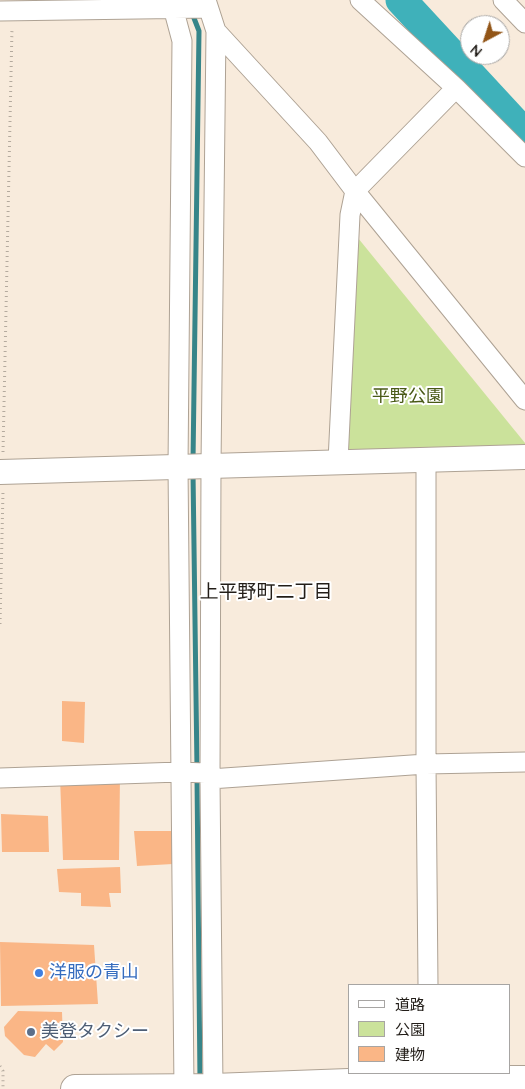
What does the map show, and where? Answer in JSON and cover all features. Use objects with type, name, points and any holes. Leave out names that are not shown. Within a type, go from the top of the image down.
[{"type":"main road","points":[[75,1089],[199,1088],[429,1080],[525,1080]]},
{"type":"street","points":[[360,0],[456,88],[525,157]]},
{"type":"street","points":[[504,0],[525,23]]},
{"type":"street","points":[[6,10],[190,5],[318,142],[355,191],[525,400]]},
{"type":"street","points":[[190,5],[182,41],[194,466],[199,1088]]},
{"type":"street","points":[[199,1088],[194,466],[216,31]]},
{"type":"street","points":[[338,461],[349,221],[355,191],[456,88]]},
{"type":"street","points":[[2,472],[525,456]]},
{"type":"street","points":[[426,460],[428,984]]},
{"type":"street","points":[[0,778],[196,774],[426,764],[525,762]]},
{"type":"path","points":[[0,624],[6,10]]},
{"type":"path","points":[[0,1066],[3,1071],[3,1089]]},
{"type":"green space","name":"平野公園","points":[[349,227],[525,443],[525,456],[344,461]]},
{"type":"building","points":[[62,701],[85,702],[84,743],[62,741]]},
{"type":"building","points":[[120,776],[119,860],[63,860],[60,777]]},
{"type":"building","points":[[1,814],[48,816],[49,852],[2,852]]},
{"type":"building","points":[[134,831],[175,831],[173,864],[137,866]]},
{"type":"building","points":[[120,867],[121,893],[109,893],[111,907],[81,906],[81,893],[59,892],[57,869]]},
{"type":"building","points":[[0,942],[94,945],[98,1004],[1,1006]]},
{"type":"building","points":[[18,1011],[62,1012],[63,1042],[54,1051],[46,1044],[35,1057],[24,1055],[5,1036],[4,1027]]},
{"type":"waterway","points":[[401,0],[525,134]]},
{"type":"waterway","points":[[192,13],[199,31],[193,461]]},
{"type":"waterway","points":[[193,472],[197,769]]},
{"type":"waterway","points":[[197,777],[200,1081]]},
{"type":"place","name":"洋服の青山","points":[[39,973]]},
{"type":"place","name":"美登タクシー","points":[[31,1032]]},
{"type":"district","name":"上平野町二丁目","points":[[266,592]]}]
